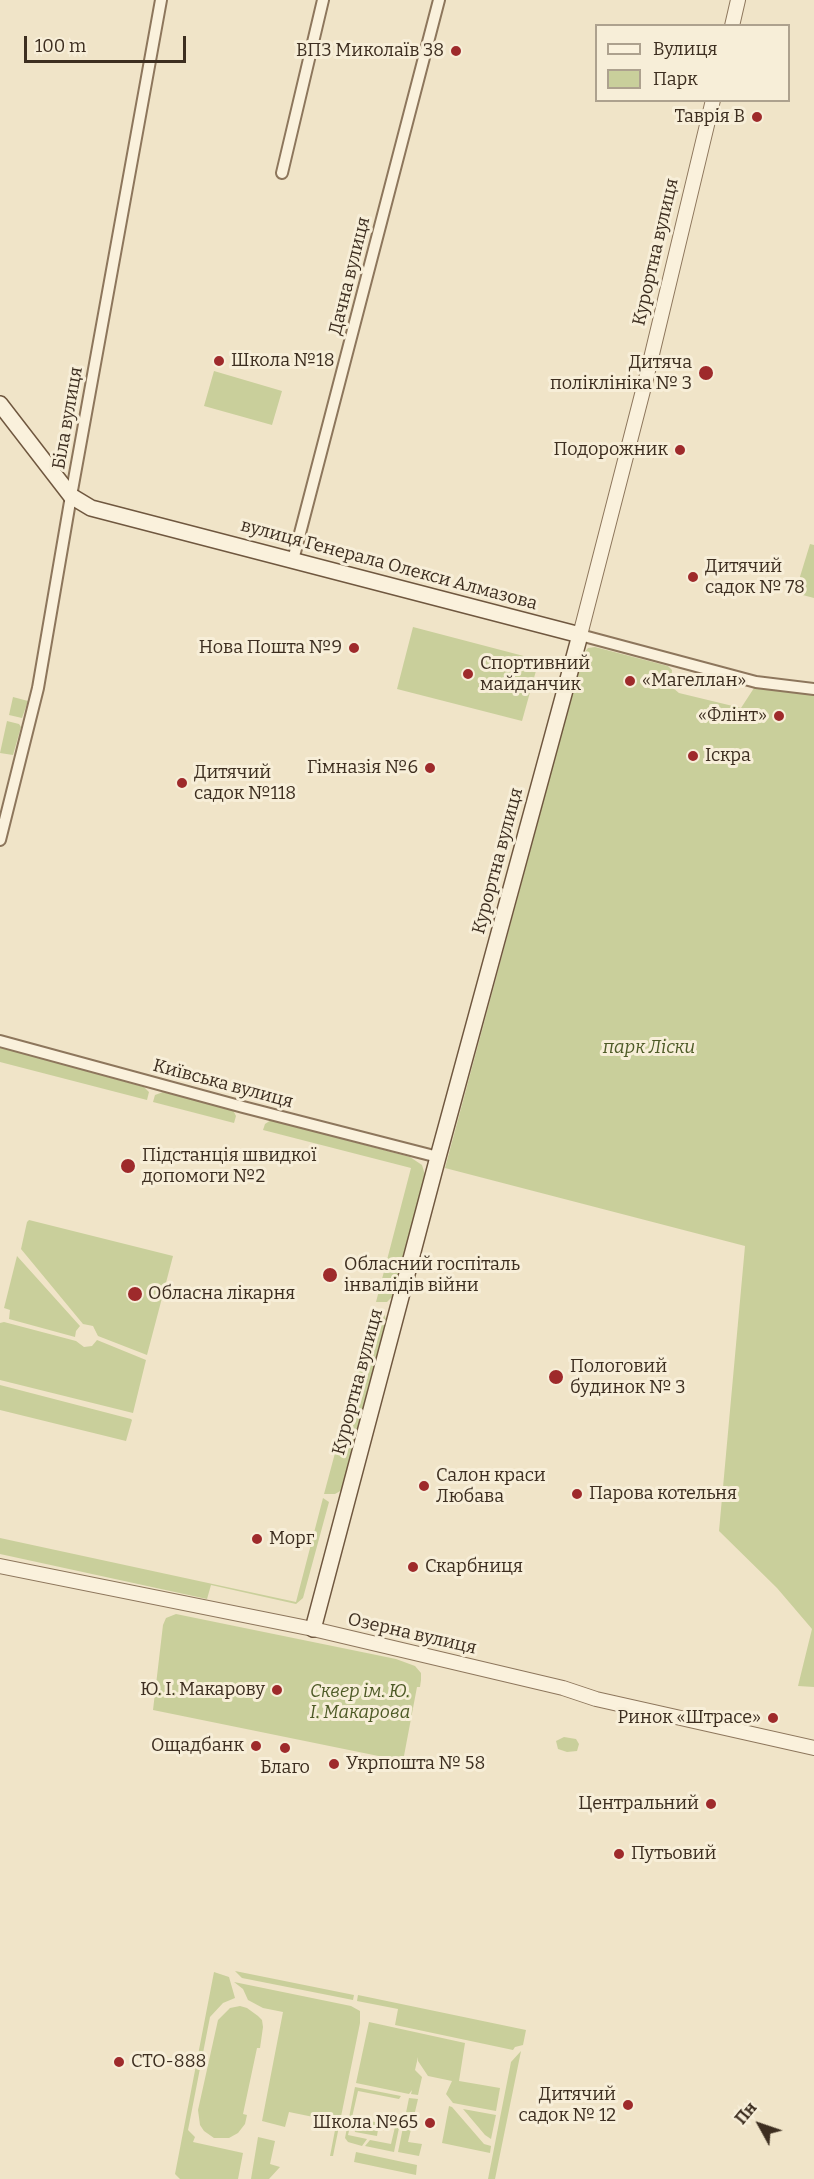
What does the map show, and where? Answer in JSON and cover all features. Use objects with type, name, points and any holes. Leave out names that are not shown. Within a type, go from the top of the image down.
[{"type":"main road","name":"вулиця Генерала Олекси Алмазова","points":[[0,404],[71,496],[91,508],[580,636]]},
{"type":"main road","name":"Курортна вулиця","points":[[313,1629],[438,1156],[580,636]]},
{"type":"street","name":"Біла вулиця","points":[[0,840],[38,688],[161,0]]},
{"type":"street","points":[[282,173],[323,0]]},
{"type":"street","name":"Дачна вулиця","points":[[293,560],[438,0]]},
{"type":"street","points":[[732,24],[738,0]]},
{"type":"street","name":"Курортна вулиця","points":[[580,636],[647,375],[713,102]]},
{"type":"street","name":"вулиця Генерала Олекси Алмазова","points":[[580,636],[756,682],[814,689]]},
{"type":"street","name":"Київська вулиця","points":[[0,1041],[243,1107],[438,1156]]},
{"type":"street","name":"Озерна вулиця","points":[[0,1566],[313,1629],[563,1688],[597,1699],[814,1748]]},
{"type":"green space","points":[[214,371],[282,391],[272,425],[204,406]]},
{"type":"green space","points":[[810,544],[814,545],[814,598],[795,593]]},
{"type":"green space","name":"Спортивний майданчик","points":[[413,627],[539,660],[522,721],[397,689]]},
{"type":"green space","name":"парк Ліски","points":[[595,647],[668,666],[672,670],[673,688],[679,693],[741,708],[754,688],[814,695],[814,1687],[798,1686],[812,1629],[777,1588],[719,1531],[745,1246],[445,1168],[583,654],[588,648]]},
{"type":"green space","points":[[13,697],[28,701],[22,718],[9,715]]},
{"type":"green space","points":[[7,721],[19,724],[21,727],[13,755],[0,753]]},
{"type":"green space","points":[[0,1047],[144,1087],[149,1092],[147,1100],[0,1062]]},
{"type":"green space","points":[[163,1092],[233,1110],[236,1116],[234,1123],[153,1102],[155,1095]]},
{"type":"green space","points":[[271,1120],[410,1157],[422,1165],[426,1178],[395,1294],[387,1302],[376,1302],[411,1168],[263,1130],[265,1124]]},
{"type":"green space","points":[[29,1220],[173,1256],[147,1355],[98,1336],[93,1326],[83,1324],[21,1249]]},
{"type":"green space","points":[[17,1256],[80,1326],[75,1337],[9,1319],[10,1310],[4,1308]]},
{"type":"green space","points":[[374,1308],[384,1314],[387,1322],[342,1490],[335,1494],[324,1494]]},
{"type":"green space","points":[[4,1322],[76,1341],[84,1347],[92,1346],[97,1340],[146,1360],[133,1413],[0,1380],[0,1323]]},
{"type":"green space","points":[[0,1385],[131,1419],[126,1441],[0,1410]]},
{"type":"green space","points":[[323,1498],[329,1502],[303,1598],[296,1604],[211,1585],[207,1599],[0,1554],[0,1538],[296,1602]]},
{"type":"green space","name":"Сквер ім. Ю. І. Макарова","points":[[176,1614],[396,1659],[415,1666],[421,1673],[421,1680],[420,1687],[417,1687],[403,1761],[153,1710],[163,1625],[166,1618]]},
{"type":"green space","points":[[564,1737],[576,1739],[579,1744],[577,1751],[567,1752],[558,1749],[556,1741]]},
{"type":"green space","points":[[235,1971],[354,1995],[353,2000],[242,1978]]},
{"type":"green space","points":[[214,1972],[229,1977],[235,1998],[223,2003],[210,2017],[188,2130],[195,2137],[193,2142],[243,2153],[238,2179],[180,2179],[175,2174]]},
{"type":"green space","points":[[234,1982],[351,2006],[360,2011],[360,2023],[333,2156],[330,2156],[336,2125],[333,2121],[289,2112],[285,2127],[262,2121],[283,2012],[263,2008],[248,2000],[243,1989]]},
{"type":"green space","points":[[358,1995],[526,2030],[523,2045],[513,2050],[395,2025],[398,2009],[357,2001]]},
{"type":"green space","points":[[240,2006],[258,2016],[262,2020],[263,2027],[243,2114],[247,2115],[245,2124],[238,2133],[229,2138],[214,2138],[200,2125],[198,2110],[218,2020],[230,2008]]},
{"type":"green space","points":[[369,2022],[465,2043],[459,2081],[500,2088],[496,2111],[453,2103],[446,2094],[452,2081],[428,2076],[418,2061],[418,2057],[415,2070],[422,2077],[418,2095],[411,2094],[412,2090],[409,2094],[356,2083]]},
{"type":"green space","points":[[521,2051],[495,2179],[488,2179],[511,2062]]},
{"type":"green space","points":[[355,2087],[401,2096],[399,2099],[358,2091],[348,2135],[367,2139],[362,2146],[348,2142],[345,2138]]},
{"type":"green space","points":[[409,2098],[418,2099],[408,2142],[422,2144],[419,2156],[398,2152]]},
{"type":"green space","points":[[449,2106],[484,2144],[491,2146],[490,2153],[442,2143]]},
{"type":"green space","points":[[463,2109],[496,2115],[491,2139],[485,2135]]},
{"type":"green space","points":[[358,2118],[379,2123],[377,2136],[355,2132],[354,2127]]},
{"type":"green space","points":[[395,2127],[399,2128],[394,2152],[365,2146],[370,2140],[391,2144]]},
{"type":"green space","points":[[258,2137],[275,2141],[270,2164],[280,2167],[269,2179],[251,2179]]},
{"type":"green space","points":[[356,2152],[417,2165],[416,2175],[354,2162]]},
{"type":"place","name":"ВПЗ Миколаїв 38","points":[[456,51]]},
{"type":"place","name":"Таврія В","points":[[757,117]]},
{"type":"place","name":"Школа №18","points":[[219,361]]},
{"type":"place","name":"Дитяча поліклініка № 3","points":[[706,373]]},
{"type":"place","name":"Подорожник","points":[[680,450]]},
{"type":"place","name":"Дитячий садок № 78","points":[[693,577]]},
{"type":"place","name":"Нова Пошта №9","points":[[354,648]]},
{"type":"place","name":"Спортивний майданчик","points":[[468,674]]},
{"type":"place","name":"«Магеллан»","points":[[630,681]]},
{"type":"place","name":"«Флінт»","points":[[779,716]]},
{"type":"place","name":"Іскра","points":[[693,756]]},
{"type":"place","name":"Гімназія №6","points":[[430,768]]},
{"type":"place","name":"Дитячий садок №118","points":[[182,783]]},
{"type":"place","name":"Підстанція швидкої допомоги №2","points":[[128,1166]]},
{"type":"place","name":"Обласний госпіталь інвалідів війни","points":[[330,1275]]},
{"type":"place","name":"Обласна лікарня","points":[[135,1294]]},
{"type":"place","name":"Пологовий будинок № 3","points":[[556,1377]]},
{"type":"place","name":"Салон краси Любава","points":[[424,1486]]},
{"type":"place","name":"Парова котельня","points":[[577,1494]]},
{"type":"place","name":"Морг","points":[[257,1539]]},
{"type":"place","name":"Скарбниця","points":[[413,1567]]},
{"type":"place","name":"Ю. І. Макарову","points":[[277,1690]]},
{"type":"place","name":"Ринок «Штрасе»","points":[[773,1718]]},
{"type":"place","name":"Ощадбанк","points":[[256,1746]]},
{"type":"place","name":"Благо","points":[[285,1748]]},
{"type":"place","name":"Укрпошта № 58","points":[[334,1764]]},
{"type":"place","name":"Центральний","points":[[711,1804]]},
{"type":"place","name":"Путьовий","points":[[619,1854]]},
{"type":"place","name":"СТО-888","points":[[119,2062]]},
{"type":"place","name":"Дитячий садок № 12","points":[[628,2105]]},
{"type":"place","name":"Школа №65","points":[[430,2123]]}]
